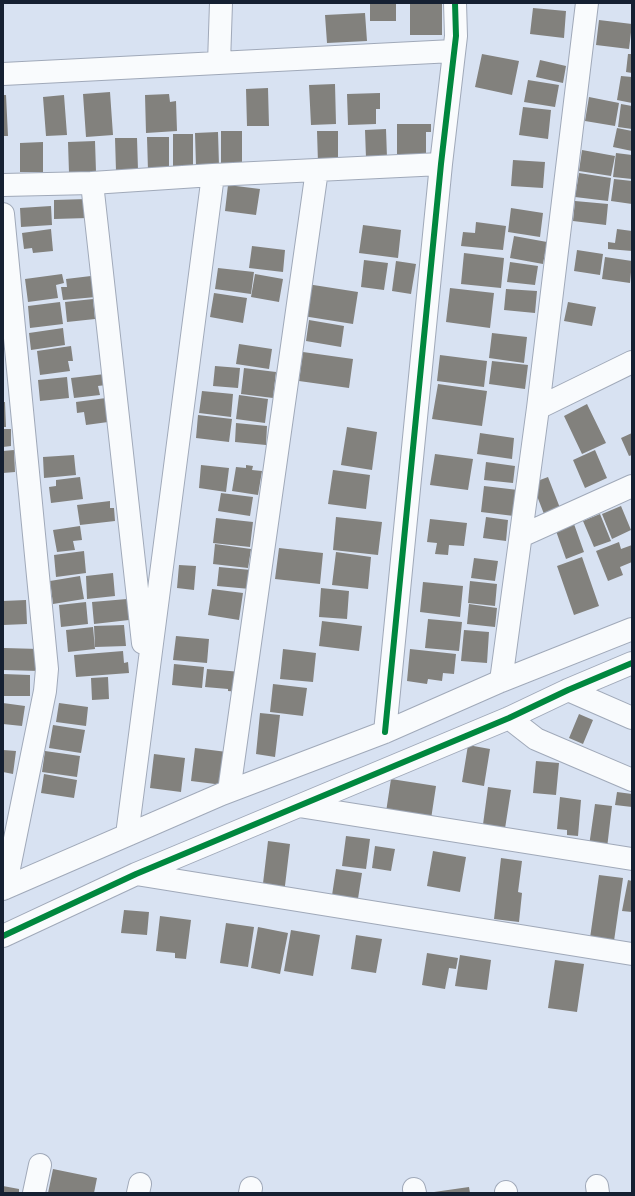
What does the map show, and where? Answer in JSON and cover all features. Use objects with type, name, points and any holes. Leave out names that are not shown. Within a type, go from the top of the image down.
[{"type":"street","points":[[219,63],[221,3]]},
{"type":"street","points":[[384,732],[441,164],[453,51],[456,36],[455,3]]},
{"type":"street","points":[[501,681],[538,408],[587,3]]},
{"type":"street","points":[[3,74],[453,51]]},
{"type":"street","points":[[3,185],[92,183],[213,175],[441,164]]},
{"type":"street","points":[[229,791],[317,170]]},
{"type":"street","points":[[127,835],[146,678],[213,175]]},
{"type":"street","points":[[92,183],[146,678]]},
{"type":"street","points":[[3,214],[47,669],[45,691],[4,888]]},
{"type":"street","points":[[538,408],[632,362]]},
{"type":"street","points":[[521,536],[632,486]]},
{"type":"street","points":[[4,888],[229,791],[384,732],[501,681],[632,629]]},
{"type":"street","points":[[3,936],[136,874],[508,718],[568,690],[632,663]]},
{"type":"street","points":[[568,690],[632,718]]},
{"type":"street","points":[[508,718],[536,739],[632,780]]},
{"type":"street","points":[[299,806],[632,859]]},
{"type":"street","points":[[136,874],[632,954]]},
{"type":"street","points":[[34,1193],[40,1165]]},
{"type":"building","points":[[370,3],[396,3],[396,21],[370,21]]},
{"type":"building","points":[[410,4],[442,4],[442,35],[410,35]]},
{"type":"building","points":[[533,8],[566,11],[564,38],[530,34]]},
{"type":"building","points":[[365,13],[367,41],[327,43],[325,15]]},
{"type":"building","points":[[599,20],[632,24],[629,49],[596,45]]},
{"type":"building","points":[[482,54],[519,61],[512,95],[475,87]]},
{"type":"building","points":[[628,54],[632,54],[632,73],[626,72]]},
{"type":"building","points":[[540,60],[566,66],[563,83],[536,77]]},
{"type":"building","points":[[621,76],[632,77],[632,103],[617,100]]},
{"type":"building","points":[[528,80],[559,85],[555,107],[524,102]]},
{"type":"building","points":[[335,84],[336,124],[311,125],[309,85]]},
{"type":"building","points":[[268,88],[269,126],[247,126],[246,89]]},
{"type":"building","points":[[110,92],[113,135],[86,137],[83,94]]},
{"type":"building","points":[[380,93],[380,109],[376,109],[376,124],[348,125],[347,94]]},
{"type":"building","points":[[169,94],[170,102],[176,101],[177,131],[146,133],[145,95]]},
{"type":"building","points":[[3,95],[6,95],[8,136],[3,136]]},
{"type":"building","points":[[64,95],[67,135],[46,136],[43,97]]},
{"type":"building","points":[[589,97],[619,103],[615,126],[585,121]]},
{"type":"building","points":[[621,104],[632,106],[632,129],[618,127]]},
{"type":"building","points":[[523,107],[551,110],[548,139],[519,135]]},
{"type":"building","points":[[397,124],[431,124],[431,132],[426,132],[426,154],[397,154]]},
{"type":"building","points":[[617,128],[632,131],[632,151],[613,147]]},
{"type":"building","points":[[386,129],[387,158],[366,158],[365,130]]},
{"type":"building","points":[[221,131],[242,131],[242,167],[221,167]]},
{"type":"building","points":[[317,131],[338,131],[338,163],[318,163]]},
{"type":"building","points":[[218,132],[219,166],[196,166],[195,133]]},
{"type":"building","points":[[173,134],[193,134],[193,168],[173,167]]},
{"type":"building","points":[[147,137],[169,137],[169,171],[148,171]]},
{"type":"building","points":[[115,138],[137,138],[138,170],[116,171]]},
{"type":"building","points":[[95,141],[96,172],[69,173],[68,142]]},
{"type":"building","points":[[43,142],[43,172],[20,172],[20,143]]},
{"type":"building","points":[[582,150],[615,156],[611,176],[579,171]]},
{"type":"building","points":[[616,153],[632,155],[632,179],[613,177]]},
{"type":"building","points":[[513,160],[545,162],[543,188],[511,186]]},
{"type":"building","points":[[579,173],[611,178],[608,201],[575,197]]},
{"type":"building","points":[[614,179],[632,181],[632,204],[611,201]]},
{"type":"building","points":[[228,185],[260,189],[256,215],[225,211]]},
{"type":"building","points":[[87,199],[88,218],[54,219],[54,200]]},
{"type":"building","points":[[575,201],[608,204],[606,225],[573,221]]},
{"type":"building","points":[[51,206],[52,225],[21,227],[20,208]]},
{"type":"building","points":[[511,208],[543,213],[540,237],[508,232]]},
{"type":"building","points":[[476,222],[506,226],[503,250],[461,246],[463,232],[475,233]]},
{"type":"building","points":[[363,225],[401,230],[398,258],[359,253]]},
{"type":"building","points":[[51,229],[53,251],[33,253],[32,248],[24,249],[22,233]]},
{"type":"building","points":[[617,229],[632,231],[632,251],[608,249],[608,242],[615,243]]},
{"type":"building","points":[[514,236],[547,242],[543,264],[510,258]]},
{"type":"building","points":[[252,246],[285,250],[283,272],[249,268]]},
{"type":"building","points":[[577,250],[603,254],[600,275],[574,271]]},
{"type":"building","points":[[464,253],[504,258],[501,288],[461,284]]},
{"type":"building","points":[[605,257],[632,261],[630,283],[602,279]]},
{"type":"building","points":[[364,260],[388,263],[384,290],[361,287]]},
{"type":"building","points":[[396,261],[416,264],[411,294],[392,291]]},
{"type":"building","points":[[510,262],[538,266],[535,285],[507,282]]},
{"type":"building","points":[[218,268],[254,272],[251,294],[215,289]]},
{"type":"building","points":[[62,274],[64,283],[56,285],[58,298],[28,302],[25,279]]},
{"type":"building","points":[[255,274],[283,279],[279,302],[251,297]]},
{"type":"building","points":[[91,276],[96,297],[63,300],[61,287],[67,287],[66,279]]},
{"type":"building","points":[[307,284],[358,292],[353,324],[303,316]]},
{"type":"building","points":[[450,288],[494,293],[490,328],[446,322]]},
{"type":"building","points":[[506,289],[537,291],[535,313],[504,310]]},
{"type":"building","points":[[214,293],[247,298],[243,323],[210,317]]},
{"type":"building","points":[[93,299],[95,319],[67,322],[65,302]]},
{"type":"building","points":[[60,302],[63,324],[30,328],[28,306]]},
{"type":"building","points":[[568,302],[596,307],[592,326],[564,321]]},
{"type":"building","points":[[309,320],[344,326],[341,347],[306,341]]},
{"type":"building","points":[[63,328],[65,345],[31,350],[29,333]]},
{"type":"building","points":[[492,333],[527,337],[524,363],[489,358]]},
{"type":"building","points":[[239,344],[272,349],[269,369],[236,364]]},
{"type":"building","points":[[71,346],[73,361],[68,361],[70,371],[40,375],[37,351]]},
{"type":"building","points":[[303,352],[353,359],[349,388],[299,381]]},
{"type":"building","points":[[440,355],[487,361],[484,387],[437,381]]},
{"type":"building","points":[[492,361],[528,365],[525,389],[489,384]]},
{"type":"building","points":[[215,366],[240,368],[238,388],[213,386]]},
{"type":"building","points":[[244,368],[276,372],[273,398],[241,394]]},
{"type":"building","points":[[105,374],[106,385],[98,386],[100,395],[74,398],[71,378]]},
{"type":"building","points":[[67,377],[69,398],[40,401],[38,380]]},
{"type":"building","points":[[438,384],[487,391],[482,426],[432,419]]},
{"type":"building","points":[[202,391],[233,394],[231,417],[199,413]]},
{"type":"building","points":[[239,395],[268,399],[265,423],[236,419]]},
{"type":"building","points":[[106,398],[108,422],[86,425],[84,412],[77,413],[76,402]]},
{"type":"building","points":[[3,402],[5,402],[6,427],[3,427]]},
{"type":"building","points":[[587,404],[606,443],[582,454],[564,416]]},
{"type":"building","points":[[198,415],[232,419],[229,442],[196,438]]},
{"type":"building","points":[[236,423],[267,426],[266,445],[235,442]]},
{"type":"building","points":[[347,427],[377,432],[372,470],[341,465]]},
{"type":"building","points":[[3,429],[11,429],[11,446],[3,447]]},
{"type":"building","points":[[480,433],[514,438],[512,459],[477,454]]},
{"type":"building","points":[[632,433],[632,455],[629,456],[621,438]]},
{"type":"building","points":[[14,450],[15,472],[3,473],[3,451]]},
{"type":"building","points":[[595,450],[607,478],[585,488],[573,460]]},
{"type":"building","points":[[435,454],[473,459],[468,490],[430,485]]},
{"type":"building","points":[[74,455],[76,475],[44,478],[43,457]]},
{"type":"building","points":[[486,462],[515,466],[513,483],[484,480]]},
{"type":"building","points":[[201,465],[229,468],[226,492],[199,488]]},
{"type":"building","points":[[246,465],[253,466],[252,470],[262,471],[258,495],[232,491],[236,467],[246,468]]},
{"type":"building","points":[[333,470],[370,475],[366,509],[328,504]]},
{"type":"building","points":[[80,477],[83,499],[51,503],[49,487],[56,486],[56,480]]},
{"type":"building","points":[[548,477],[560,508],[544,514],[532,483]]},
{"type":"building","points":[[484,486],[518,490],[514,516],[481,512]]},
{"type":"building","points":[[221,493],[253,497],[250,516],[218,511]]},
{"type":"building","points":[[110,501],[110,508],[114,508],[115,521],[80,525],[77,505]]},
{"type":"building","points":[[621,506],[631,530],[612,539],[602,514]]},
{"type":"building","points":[[600,514],[611,541],[594,547],[583,521]]},
{"type":"building","points":[[336,517],[382,522],[378,555],[333,550]]},
{"type":"building","points":[[486,517],[508,520],[506,541],[483,538]]},
{"type":"building","points":[[216,518],[253,522],[250,547],[213,543]]},
{"type":"building","points":[[430,519],[467,523],[464,546],[449,545],[448,555],[435,554],[437,543],[427,542]]},
{"type":"building","points":[[574,524],[584,552],[566,559],[556,531]]},
{"type":"building","points":[[80,526],[82,540],[73,541],[75,550],[57,552],[53,530]]},
{"type":"building","points":[[619,542],[621,549],[632,545],[632,562],[620,567],[623,575],[608,581],[596,551]]},
{"type":"building","points":[[215,544],[251,549],[248,568],[213,564]]},
{"type":"building","points":[[279,548],[323,553],[320,584],[275,579]]},
{"type":"building","points":[[84,551],[86,573],[56,577],[54,555]]},
{"type":"building","points":[[336,552],[371,557],[368,589],[332,585]]},
{"type":"building","points":[[582,557],[599,606],[574,615],[557,566]]},
{"type":"building","points":[[474,558],[498,561],[495,581],[471,578]]},
{"type":"building","points":[[179,565],[196,566],[194,590],[177,588]]},
{"type":"building","points":[[219,567],[251,570],[250,589],[217,586]]},
{"type":"building","points":[[113,573],[115,596],[87,599],[86,576]]},
{"type":"building","points":[[80,576],[84,599],[53,604],[50,581]]},
{"type":"building","points":[[470,581],[497,584],[495,606],[468,603]]},
{"type":"building","points":[[423,582],[463,586],[460,617],[420,612]]},
{"type":"building","points":[[321,588],[349,591],[347,619],[319,617]]},
{"type":"building","points":[[212,589],[243,593],[239,620],[208,615]]},
{"type":"building","points":[[127,599],[129,620],[94,624],[92,602]]},
{"type":"building","points":[[26,600],[27,624],[3,625],[3,601]]},
{"type":"building","points":[[86,602],[88,624],[61,627],[59,605]]},
{"type":"building","points":[[469,604],[497,608],[495,627],[467,624]]},
{"type":"building","points":[[428,619],[462,622],[459,651],[425,648]]},
{"type":"building","points":[[322,621],[362,626],[359,651],[319,646]]},
{"type":"building","points":[[124,625],[126,646],[95,647],[94,626]]},
{"type":"building","points":[[93,627],[95,649],[68,652],[66,630]]},
{"type":"building","points":[[464,630],[489,632],[487,663],[461,661]]},
{"type":"building","points":[[176,636],[209,639],[207,663],[173,660]]},
{"type":"building","points":[[4,648],[39,649],[39,671],[3,670]]},
{"type":"building","points":[[283,649],[316,653],[313,682],[280,679]]},
{"type":"building","points":[[410,649],[456,654],[454,674],[443,673],[442,681],[428,679],[427,684],[407,681]]},
{"type":"building","points":[[123,651],[124,663],[128,662],[129,673],[76,677],[74,655]]},
{"type":"building","points":[[174,664],[204,667],[202,688],[172,685]]},
{"type":"building","points":[[207,669],[241,672],[239,692],[228,691],[228,689],[205,687]]},
{"type":"building","points":[[3,674],[30,675],[30,696],[3,696]]},
{"type":"building","points":[[108,677],[109,699],[92,700],[91,678]]},
{"type":"building","points":[[273,684],[307,688],[303,716],[270,712]]},
{"type":"building","points":[[3,703],[25,706],[22,726],[3,724]]},
{"type":"building","points":[[59,703],[88,707],[86,726],[56,722]]},
{"type":"building","points":[[260,713],[280,715],[275,757],[256,754]]},
{"type":"building","points":[[579,714],[593,720],[583,744],[569,738]]},
{"type":"building","points":[[53,725],[85,730],[81,753],[49,748]]},
{"type":"building","points":[[468,745],[490,749],[484,786],[462,782]]},
{"type":"building","points":[[195,748],[227,752],[223,785],[191,781]]},
{"type":"building","points":[[3,750],[16,751],[13,774],[3,772]]},
{"type":"building","points":[[45,751],[80,756],[77,777],[42,772]]},
{"type":"building","points":[[154,754],[185,758],[181,792],[150,788]]},
{"type":"building","points":[[536,761],[559,763],[556,795],[533,793]]},
{"type":"building","points":[[44,774],[77,780],[74,798],[41,793]]},
{"type":"building","points":[[391,779],[436,786],[431,819],[386,812]]},
{"type":"building","points":[[488,787],[511,790],[504,835],[482,832]]},
{"type":"building","points":[[617,792],[632,794],[632,807],[615,805]]},
{"type":"building","points":[[560,797],[581,800],[578,836],[567,835],[567,830],[557,829]]},
{"type":"building","points":[[595,804],[612,806],[607,848],[589,846]]},
{"type":"building","points":[[346,836],[370,839],[366,869],[342,866]]},
{"type":"building","points":[[268,841],[290,844],[284,894],[262,892]]},
{"type":"building","points":[[375,846],[395,849],[391,871],[372,868]]},
{"type":"building","points":[[433,851],[466,857],[460,892],[427,886]]},
{"type":"building","points":[[501,858],[522,861],[518,892],[522,893],[519,922],[494,919]]},
{"type":"building","points":[[336,869],[362,873],[357,905],[331,902]]},
{"type":"building","points":[[599,875],[623,878],[614,941],[590,938]]},
{"type":"building","points":[[628,880],[632,881],[632,912],[622,911]]},
{"type":"building","points":[[124,910],[149,912],[147,935],[121,933]]},
{"type":"building","points":[[160,916],[191,920],[186,959],[175,958],[175,953],[156,951]]},
{"type":"building","points":[[226,923],[254,927],[248,967],[220,963]]},
{"type":"building","points":[[258,927],[288,933],[280,974],[251,968]]},
{"type":"building","points":[[291,930],[320,935],[313,976],[284,971]]},
{"type":"building","points":[[356,935],[382,939],[376,973],[351,969]]},
{"type":"building","points":[[427,953],[458,958],[456,969],[449,968],[445,989],[422,985]]},
{"type":"building","points":[[460,955],[491,960],[487,990],[455,986]]},
{"type":"building","points":[[555,960],[584,964],[577,1012],[548,1008]]},
{"type":"building","points":[[53,1169],[97,1178],[94,1193],[48,1193]]},
{"type":"building","points":[[3,1186],[19,1189],[19,1193],[3,1193]]},
{"type":"building","points":[[469,1187],[470,1193],[434,1193],[434,1192]]},
{"type":"cycle path","points":[[385,732],[441,164],[456,36],[455,3]]},
{"type":"cycle path","points":[[3,936],[136,874],[509,718],[568,690],[632,663]]}]
